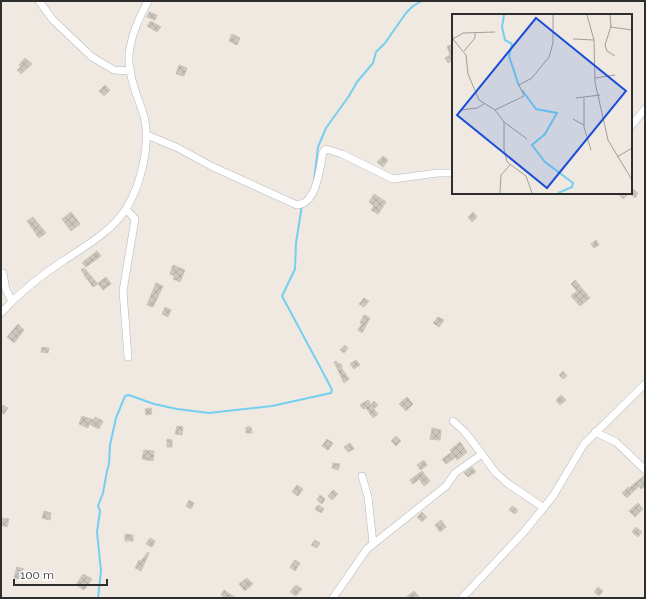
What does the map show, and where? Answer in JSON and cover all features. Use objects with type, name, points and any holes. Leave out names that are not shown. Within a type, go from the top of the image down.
[{"type":"street","points":[[38,1],[53,20],[92,57],[114,70],[131,71]]},
{"type":"street","points":[[1,313],[36,280],[90,244],[110,228],[126,209],[138,184],[147,135],[144,115],[136,92],[129,56],[133,35],[139,18],[148,1]]},
{"type":"street","points":[[632,125],[645,109]]},
{"type":"street","points":[[147,135],[178,148],[213,167],[297,205],[302,205],[306,202],[315,188],[323,152],[326,150],[342,154],[393,179],[438,173],[452,173]]},
{"type":"street","points":[[126,209],[135,219],[123,291],[128,357]]},
{"type":"street","points":[[4,273],[6,290],[12,301]]},
{"type":"street","points":[[462,598],[544,508],[564,479],[584,444],[645,384]]},
{"type":"street","points":[[453,420],[495,472],[507,483],[544,508]]},
{"type":"street","points":[[595,432],[616,442],[645,470]]},
{"type":"street","points":[[333,598],[367,548],[446,486],[455,473],[482,454]]},
{"type":"street","points":[[362,476],[368,497],[373,543]]},
{"type":"building","points":[[149,12],[157,15],[155,20],[147,17]]},
{"type":"building","points":[[151,21],[161,27],[157,32],[147,26]]},
{"type":"building","points":[[232,34],[240,38],[237,45],[229,41]]},
{"type":"building","points":[[452,45],[452,61],[448,63],[445,58],[450,55],[447,46]]},
{"type":"building","points":[[25,58],[32,64],[21,74],[17,70],[21,67],[19,65]]},
{"type":"building","points":[[179,65],[187,68],[184,76],[176,74]]},
{"type":"building","points":[[105,85],[110,90],[104,96],[99,91]]},
{"type":"building","points":[[383,156],[388,160],[383,167],[377,162]]},
{"type":"building","points":[[633,189],[638,193],[635,198],[630,194],[632,194]]},
{"type":"building","points":[[374,194],[386,202],[378,214],[371,210],[374,206],[369,202]]},
{"type":"building","points":[[619,194],[629,194],[623,199]]},
{"type":"building","points":[[71,212],[80,224],[71,231],[62,219]]},
{"type":"building","points":[[473,212],[477,217],[472,222],[468,217]]},
{"type":"building","points":[[33,217],[46,233],[39,238],[27,221]]},
{"type":"building","points":[[596,240],[599,245],[594,248],[591,244]]},
{"type":"building","points":[[97,251],[101,256],[86,267],[82,263]]},
{"type":"building","points":[[173,265],[185,270],[180,282],[173,279],[175,276],[170,274]]},
{"type":"building","points":[[84,268],[98,284],[93,287],[81,270]]},
{"type":"building","points":[[106,277],[111,284],[103,290],[98,283]]},
{"type":"building","points":[[575,280],[590,298],[580,306],[571,296],[577,291],[571,284]]},
{"type":"building","points":[[156,283],[163,286],[153,307],[147,305]]},
{"type":"building","points":[[364,298],[369,301],[364,307],[359,304]]},
{"type":"building","points":[[165,307],[171,310],[168,317],[162,314]]},
{"type":"building","points":[[364,315],[370,318],[362,333],[358,330],[362,324],[360,323]]},
{"type":"building","points":[[438,317],[444,320],[439,327],[433,323]]},
{"type":"building","points":[[18,324],[24,330],[14,343],[7,337]]},
{"type":"building","points":[[345,345],[348,348],[344,353],[340,350]]},
{"type":"building","points":[[42,347],[49,348],[48,353],[41,352]]},
{"type":"building","points":[[356,360],[360,365],[354,369],[350,364]]},
{"type":"building","points":[[336,361],[341,364],[342,369],[349,379],[344,383],[334,362]]},
{"type":"building","points":[[563,371],[567,376],[563,379],[559,375]]},
{"type":"building","points":[[561,395],[566,400],[560,405],[556,400]]},
{"type":"building","points":[[407,397],[413,404],[406,411],[399,404]]},
{"type":"building","points":[[368,400],[371,405],[374,401],[378,405],[374,409],[378,414],[373,418],[366,408],[363,409],[360,405]]},
{"type":"building","points":[[3,405],[8,408],[4,414],[1,412]]},
{"type":"building","points":[[151,408],[152,414],[146,415],[145,409]]},
{"type":"building","points":[[82,416],[94,420],[95,417],[103,421],[99,429],[89,424],[88,428],[79,424]]},
{"type":"building","points":[[177,426],[183,427],[182,435],[175,434]]},
{"type":"building","points":[[246,427],[251,427],[252,433],[246,433]]},
{"type":"building","points":[[432,428],[441,430],[440,440],[430,439]]},
{"type":"building","points":[[396,436],[401,441],[396,446],[391,441]]},
{"type":"building","points":[[167,439],[172,440],[172,447],[167,447]]},
{"type":"building","points":[[327,439],[333,443],[328,450],[322,446]]},
{"type":"building","points":[[460,442],[467,452],[457,460],[456,457],[446,464],[442,459],[452,452],[450,450]]},
{"type":"building","points":[[350,443],[354,449],[348,452],[344,447]]},
{"type":"building","points":[[144,450],[154,451],[153,461],[142,459]]},
{"type":"building","points":[[424,460],[427,465],[421,470],[417,465]]},
{"type":"building","points":[[333,463],[340,464],[338,470],[332,468]]},
{"type":"building","points":[[472,467],[476,472],[468,477],[464,473]]},
{"type":"building","points":[[422,471],[430,481],[424,486],[419,479],[413,484],[410,480]]},
{"type":"building","points":[[645,475],[645,486],[641,489],[639,486],[627,498],[622,493],[628,487],[629,488]]},
{"type":"building","points":[[297,485],[303,489],[298,496],[292,492]]},
{"type":"building","points":[[333,490],[338,494],[332,500],[328,496]]},
{"type":"building","points":[[320,495],[325,499],[322,504],[317,500]]},
{"type":"building","points":[[189,500],[194,503],[191,509],[186,506]]},
{"type":"building","points":[[638,503],[643,509],[635,517],[629,511]]},
{"type":"building","points":[[318,505],[324,509],[321,513],[315,509]]},
{"type":"building","points":[[512,506],[518,510],[515,514],[509,510]]},
{"type":"building","points":[[44,511],[51,513],[50,520],[42,518]]},
{"type":"building","points":[[422,512],[427,517],[422,522],[417,517]]},
{"type":"building","points":[[3,518],[9,519],[7,527],[1,525]]},
{"type":"building","points":[[441,520],[446,527],[440,532],[435,525]]},
{"type":"building","points":[[636,527],[642,532],[638,537],[632,532]]},
{"type":"building","points":[[125,534],[133,535],[133,541],[125,541]]},
{"type":"building","points":[[150,538],[155,541],[152,547],[146,544]]},
{"type":"building","points":[[315,540],[320,543],[317,548],[311,545]]},
{"type":"building","points":[[148,552],[149,553],[141,571],[135,568],[139,560],[141,561]]},
{"type":"building","points":[[295,560],[300,563],[295,571],[290,567]]},
{"type":"building","points":[[17,567],[24,569],[21,579],[14,578]]},
{"type":"building","points":[[83,574],[92,579],[84,590],[76,585]]},
{"type":"building","points":[[247,578],[253,584],[245,591],[239,584]]},
{"type":"building","points":[[296,585],[302,589],[296,596],[290,592]]},
{"type":"building","points":[[598,587],[603,591],[599,596],[594,592]]},
{"type":"building","points":[[224,590],[236,598],[225,598],[221,595]]},
{"type":"building","points":[[414,591],[420,598],[405,598]]},
{"type":"waterway","points":[[314,181],[318,147],[326,128],[357,82],[373,63],[376,52],[385,43],[406,13],[413,6],[422,1]]},
{"type":"waterway","points":[[98,598],[101,571],[97,532],[100,511],[98,506],[103,493],[109,464],[110,445],[116,418],[125,396],[129,395],[154,404],[177,409],[209,413],[272,406],[331,393],[332,390],[327,380],[282,296],[295,269],[296,243],[302,205]]}]
